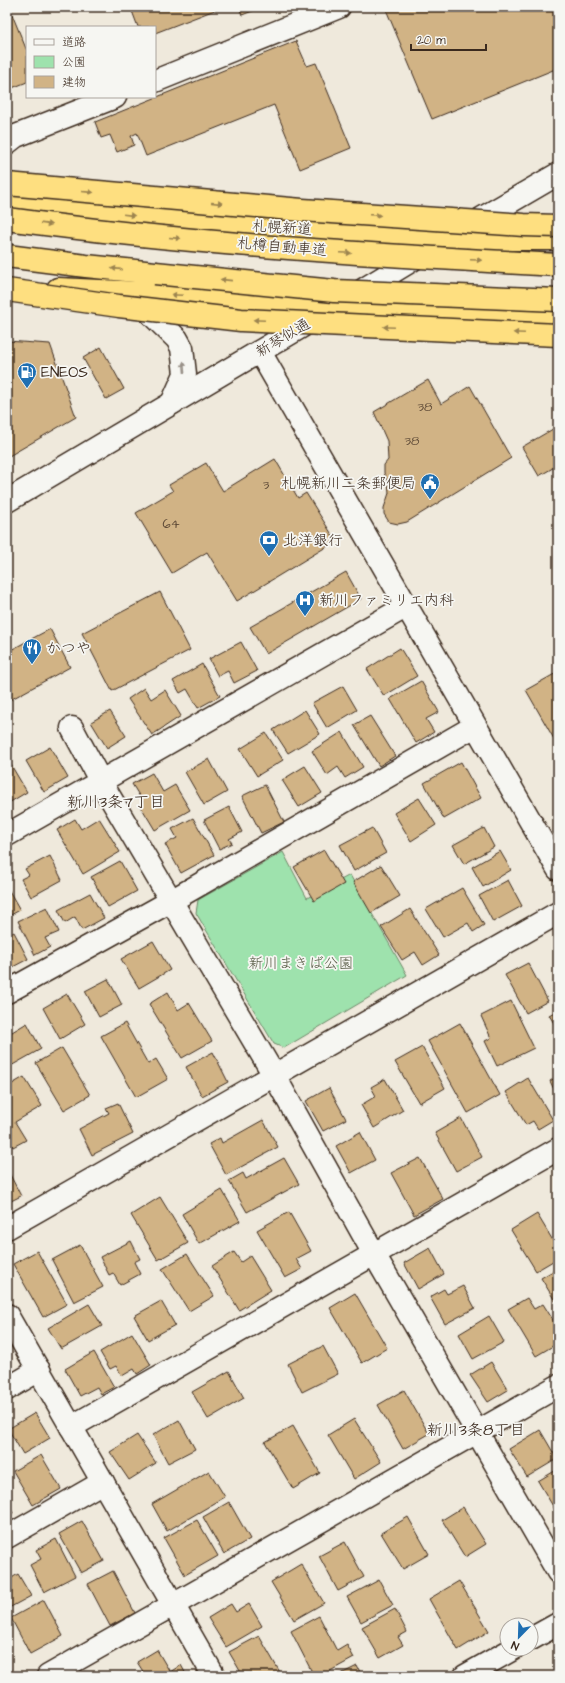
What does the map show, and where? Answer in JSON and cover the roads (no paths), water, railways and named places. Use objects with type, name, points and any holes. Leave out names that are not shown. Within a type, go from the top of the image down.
[{"type":"highway","points":[[7,184],[310,211],[558,226]]},
{"type":"highway","name":"札幌新道","points":[[7,200],[163,220],[448,239],[558,239]]},
{"type":"highway","name":"札樽自動車道","points":[[7,219],[81,229],[329,252],[558,265]]},
{"type":"highway","points":[[7,256],[86,266],[555,312]]},
{"type":"highway","points":[[7,286],[555,312]]},
{"type":"highway","points":[[7,290],[120,306],[241,320],[558,335]]},
{"type":"street","points":[[156,81],[339,7]]},
{"type":"street","points":[[7,143],[16,136],[112,98]]},
{"type":"street","name":"新琴似通","points":[[7,501],[558,175]]},
{"type":"street","points":[[130,293],[177,339],[182,348],[184,374],[172,403]]},
{"type":"street","points":[[260,352],[558,869]]},
{"type":"street","points":[[7,835],[407,606]]},
{"type":"street","points":[[7,992],[171,901],[475,726]]},
{"type":"street","points":[[72,728],[100,782],[274,1075],[374,1254],[558,1572]]},
{"type":"street","points":[[7,1228],[558,913]]},
{"type":"street","points":[[71,1427],[558,1149]]},
{"type":"street","points":[[7,1315],[214,1676]]},
{"type":"street","points":[[7,1388],[39,1370]]},
{"type":"street","points":[[48,1676],[558,1386]]},
{"type":"street","points":[[7,1537],[103,1482]]},
{"type":"street","points":[[539,1635],[558,1624]]},
{"type":"street","points":[[465,1676],[499,1657]]},
{"type":"place","name":"ENEOS","points":[[27,389]]},
{"type":"place","name":"札幌新川二条郵便局","points":[[430,500]]},
{"type":"place","name":"北洋銀行","points":[[269,557]]},
{"type":"place","name":"新川ファミリエ内科","points":[[305,617]]},
{"type":"place","name":"かつや","points":[[32,665]]},
{"type":"district","name":"新川3条7丁目","points":[[116,802]]},
{"type":"district","name":"新川3条8丁目","points":[[476,1430]]},
{"type":"park label","name":"新川まきば公園","points":[[301,963]]}]
